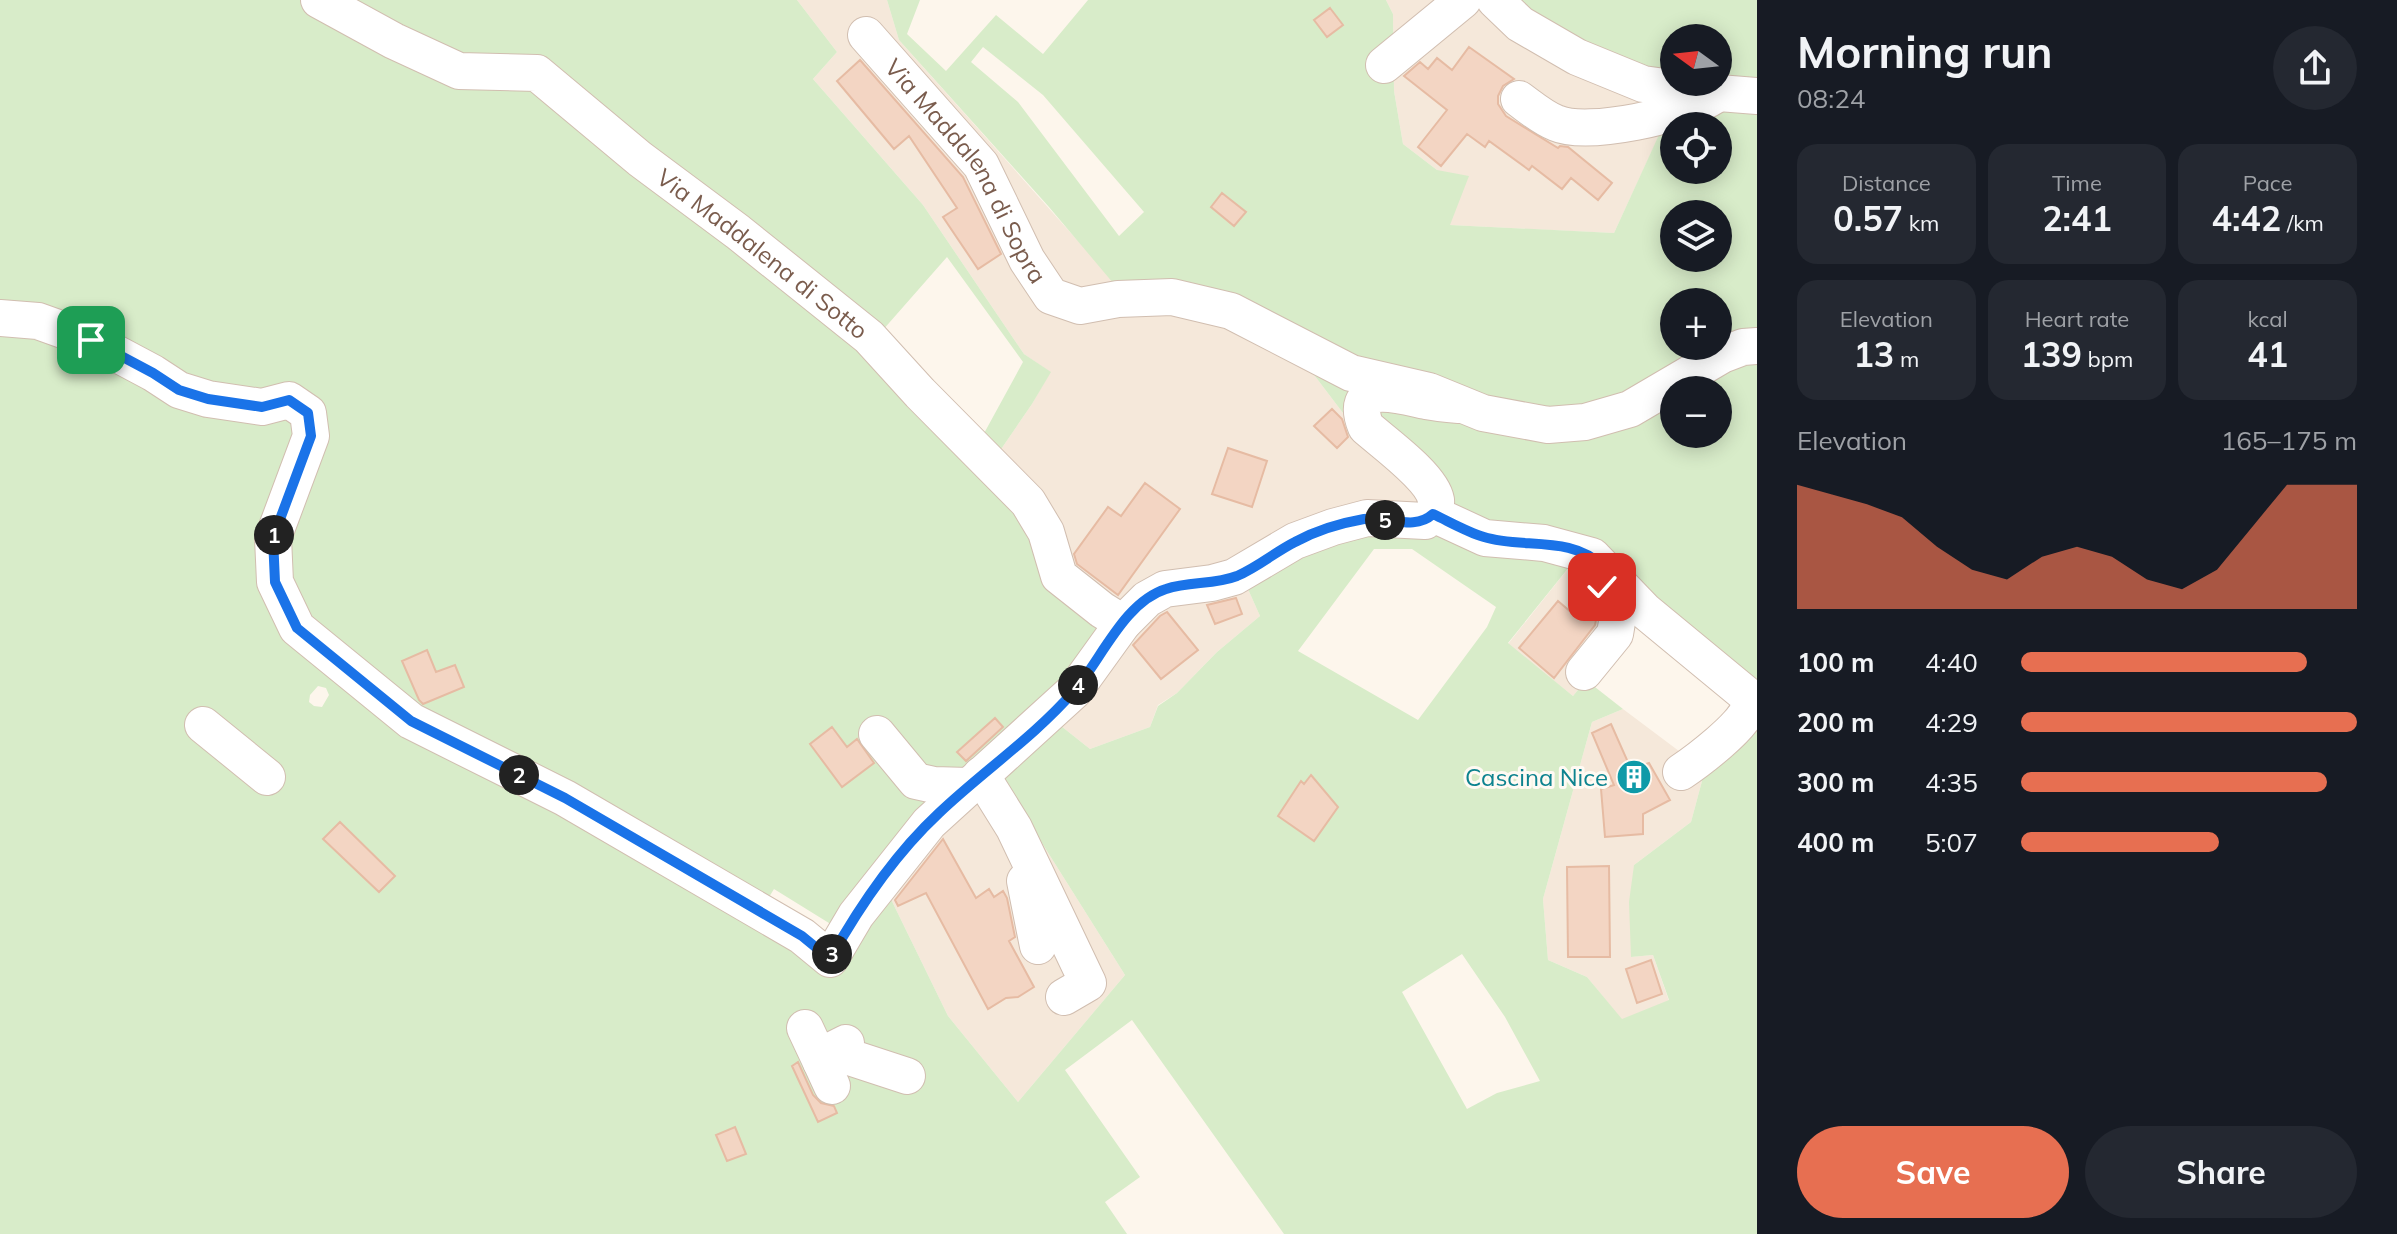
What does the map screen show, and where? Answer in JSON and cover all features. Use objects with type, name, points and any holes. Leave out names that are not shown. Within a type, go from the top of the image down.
[{"type":"street","name":"Via Maddalena di Sotto","points":[[319,0],[394,41],[459,71],[537,73],[640,159],[738,232],[869,337],[1028,502],[1046,532],[1059,576],[1123,623]]},
{"type":"street","points":[[1384,65],[1463,0]]},
{"type":"street","points":[[1495,0],[1520,24],[1577,57],[1643,84],[1660,86]]},
{"type":"street","name":"Via Maddalena di Sopra","points":[[866,35],[981,165],[1027,260],[1051,296],[1080,306],[1118,299],[1172,297],[1231,311],[1351,373],[1429,391],[1483,413],[1548,425],[1585,422],[1630,409],[1722,355],[1743,347],[1757,346]]},
{"type":"street","points":[[1732,94],[1757,96]]},
{"type":"street","points":[[1519,99],[1558,124],[1605,127],[1657,117],[1703,103],[1714,96]]},
{"type":"street","points":[[7,319],[38,321],[91,340],[179,390],[208,399],[262,407],[289,400],[308,413],[311,436],[273,538],[275,582],[297,628],[411,721],[565,798],[802,936],[830,959],[856,915],[899,857],[929,823],[1074,691],[1123,623],[1147,599],[1165,589],[1234,577],[1295,541],[1333,527],[1367,518],[1411,523],[1425,521],[1433,514],[1436,501],[1429,484],[1366,427],[1339,367]]},
{"type":"street","name":"Via Maddalena di Sopra","points":[[1362,415],[1364,403],[1374,393],[1387,392],[1459,405]]},
{"type":"street","points":[[1433,514],[1485,538],[1544,543],[1592,556],[1645,611],[1752,697],[1739,722],[1700,759],[1681,772]]},
{"type":"street","points":[[1584,672],[1615,634],[1619,610],[1602,587],[1602,566]]},
{"type":"street","points":[[203,725],[267,777]]},
{"type":"street","points":[[877,734],[916,781],[934,785],[975,781]]},
{"type":"street","points":[[975,781],[1014,828],[1088,983],[1064,997]]},
{"type":"street","points":[[1014,828],[1038,946]]},
{"type":"street","points":[[805,1028],[837,1062],[907,1076]]},
{"type":"shaded area","points":[[797,0],[887,0],[899,40],[1135,305],[1230,322],[1305,363],[1362,438],[1427,504],[1121,615],[1065,574],[995,458],[1050,372],[1024,354],[923,205],[813,79],[837,52]]},
{"type":"shaded area","points":[[1386,0],[1480,0],[1660,85],[1660,96],[1684,96],[1710,108],[1700,112],[1660,112],[1660,133],[1614,233],[1449,225],[1437,170],[1403,144],[1394,91],[1393,14]]},
{"type":"shaded area","points":[[1574,561],[1625,604],[1626,631],[1573,696],[1508,644]]},
{"type":"shaded area","points":[[1243,578],[1260,616],[1217,652],[1177,693],[1158,705],[1150,727],[1090,749],[1056,722],[1164,598]]},
{"type":"shaded area","points":[[1623,709],[1683,754],[1702,781],[1691,822],[1634,865],[1631,957],[1653,955],[1669,1001],[1622,1020],[1587,977],[1548,960],[1543,899],[1592,722]]},
{"type":"shaded area","points":[[998,773],[1125,975],[1018,1102],[948,1016],[884,885]]},
{"type":"green space","points":[[0,0],[797,0],[837,52],[813,79],[923,205],[1024,354],[1051,372],[995,458],[799,288],[1029,517],[1109,627],[837,928],[774,889],[754,921],[840,965],[884,885],[948,1016],[1018,1102],[1125,975],[998,773],[1056,722],[1090,749],[1150,727],[1158,706],[1177,693],[1217,652],[1260,616],[1243,578],[1427,504],[1362,438],[1305,363],[1298,340],[1119,290],[899,40],[887,0],[920,0],[907,34],[946,71],[996,15],[1043,54],[1088,0],[1386,0],[1393,14],[1394,91],[1403,144],[1437,170],[1469,176],[1450,225],[1614,233],[1660,133],[1660,184],[1732,184],[1732,112],[1700,112],[1710,108],[1757,111],[1757,333],[1732,339],[1732,288],[1660,288],[1660,360],[1698,360],[1687,376],[1660,376],[1660,448],[1732,448],[1732,376],[1717,376],[1757,360],[1757,687],[1574,561],[1508,643],[1573,696],[1586,680],[1623,709],[1592,722],[1543,899],[1548,960],[1587,977],[1622,1019],[1669,1000],[1653,955],[1631,957],[1629,902],[1634,865],[1691,822],[1702,781],[1695,771],[1757,715],[1757,1234],[1284,1234],[1132,1020],[1065,1070],[1140,1177],[1105,1202],[1127,1234],[0,1234]],"holes":[[[983,47],[1043,95],[1144,212],[1119,236],[1018,102],[971,62]],[[947,257],[1023,362],[982,437],[882,331]],[[1374,549],[1412,549],[1496,607],[1487,627],[1418,720],[1298,651]],[[318,686],[326,688],[329,695],[322,707],[309,702],[310,695]],[[1462,954],[1505,1017],[1540,1081],[1497,1093],[1467,1109],[1402,992]]]},
{"type":"green space","points":[[1514,0],[1757,0],[1757,82],[1732,80],[1732,24],[1660,24],[1660,74],[1653,75],[1585,44]]},
{"type":"building","points":[[1330,8],[1343,25],[1327,37],[1314,20]]},
{"type":"building","points":[[1469,47],[1514,79],[1503,86],[1498,96],[1498,104],[1506,116],[1558,148],[1568,147],[1612,183],[1598,200],[1571,178],[1562,189],[1532,166],[1529,170],[1489,141],[1485,147],[1467,134],[1441,166],[1418,147],[1447,110],[1404,76],[1420,62],[1428,69],[1437,58],[1452,70]]},
{"type":"building","points":[[860,60],[963,177],[1001,254],[978,269],[943,217],[957,208],[909,136],[894,149],[837,81]]},
{"type":"building","points":[[1222,193],[1246,212],[1234,226],[1211,207]]},
{"type":"building","points":[[1332,409],[1342,419],[1348,437],[1337,448],[1314,426]]},
{"type":"building","points":[[1228,448],[1267,461],[1252,507],[1212,494]]},
{"type":"building","points":[[1145,483],[1180,509],[1118,595],[1077,564],[1074,554],[1108,507],[1121,516]]},
{"type":"building","points":[[1236,598],[1242,614],[1215,624],[1207,605]]},
{"type":"building","points":[[1558,601],[1572,613],[1578,605],[1596,620],[1554,678],[1519,648]]},
{"type":"building","points":[[1167,612],[1198,650],[1161,679],[1133,645]]},
{"type":"building","points":[[427,650],[436,672],[455,665],[464,687],[423,704],[402,661]]},
{"type":"building","points":[[995,718],[1003,727],[966,761],[957,752]]},
{"type":"building","name":"Cascina Nice","points":[[1611,724],[1631,769],[1649,763],[1670,800],[1643,814],[1643,834],[1605,837],[1601,789],[1614,785],[1592,733]]},
{"type":"building","points":[[832,727],[847,747],[857,739],[874,763],[842,787],[810,744]]},
{"type":"building","points":[[1311,775],[1338,807],[1314,841],[1278,816],[1301,781],[1304,784]]},
{"type":"building","points":[[340,822],[395,876],[379,892],[323,839]]},
{"type":"building","points":[[943,839],[976,898],[989,889],[994,897],[1003,891],[1015,937],[1009,941],[1034,987],[988,1009],[926,893],[898,906],[895,900]]},
{"type":"building","points":[[1609,866],[1610,957],[1568,957],[1567,867]]},
{"type":"building","points":[[1651,960],[1662,994],[1637,1003],[1626,969]]},
{"type":"building","points":[[798,1062],[813,1095],[821,1103],[834,1106],[837,1113],[818,1122],[792,1066]]},
{"type":"building","points":[[735,1127],[746,1154],[727,1161],[716,1135]]},
{"type":"place","name":"Cascina Nice","points":[[1634,777]]},
{"type":"route","points":[[91,340],[179,390],[208,399],[262,407],[289,400],[308,413],[311,436],[273,538],[275,582],[297,628],[411,721],[565,798],[802,936],[830,959],[856,915],[929,823],[1074,691],[1123,623],[1147,599],[1165,589],[1234,577],[1295,541],[1333,527],[1367,518],[1411,523],[1425,521],[1433,514],[1485,538],[1544,543],[1592,556],[1602,566],[1602,587]]}]
